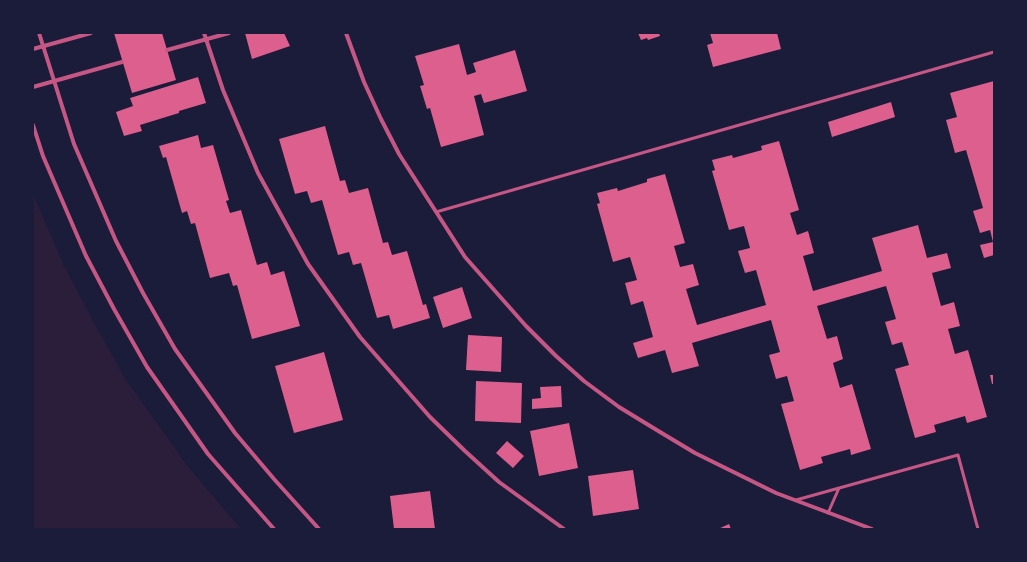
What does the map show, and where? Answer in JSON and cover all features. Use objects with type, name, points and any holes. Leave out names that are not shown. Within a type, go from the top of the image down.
[{"type":"street","points":[[39,33],[74,144],[116,241],[143,293],[175,349],[235,433],[319,529]]},
{"type":"street","points":[[33,50],[91,33]]},
{"type":"street","points":[[204,33],[223,90],[258,173],[308,264],[360,337],[421,407],[465,451],[499,482],[564,529]]},
{"type":"street","points":[[167,50],[229,33]]},
{"type":"street","points":[[346,33],[364,82],[399,154],[465,257],[526,326],[584,381],[619,407],[695,453],[735,474],[776,493],[872,529]]},
{"type":"street","points":[[33,87],[122,62]]},
{"type":"street","points":[[33,125],[43,156],[86,256],[147,367],[208,454],[274,529]]},
{"type":"lane","points":[[436,212],[994,52]]},
{"type":"lane","points":[[794,500],[958,455],[978,529]]},
{"type":"lane","points":[[828,513],[838,488]]},
{"type":"shaded area","points":[[33,194],[64,266],[126,380],[189,468],[241,529],[33,529]]},
{"type":"building","points":[[114,33],[162,33],[176,80],[132,93]]},
{"type":"building","points":[[245,33],[284,33],[290,46],[252,59]]},
{"type":"building","points":[[638,33],[659,33],[660,36],[648,40],[647,38],[641,40]]},
{"type":"building","points":[[710,33],[777,33],[781,49],[713,67],[707,45],[713,43]]},
{"type":"building","points":[[459,44],[467,75],[476,72],[473,63],[515,50],[527,91],[484,103],[481,94],[474,96],[484,135],[441,147],[430,108],[427,109],[420,86],[424,85],[415,56]]},
{"type":"building","points":[[198,77],[206,103],[140,125],[142,131],[124,136],[116,112],[133,106],[130,98]]},
{"type":"building","points":[[994,81],[994,255],[984,258],[980,245],[993,242],[990,230],[980,233],[973,211],[983,208],[966,150],[955,153],[946,120],[957,117],[950,93]]},
{"type":"building","points":[[891,102],[895,117],[832,137],[828,122]]},
{"type":"building","points":[[325,126],[340,181],[345,180],[349,193],[368,188],[383,243],[388,242],[392,255],[407,251],[423,305],[426,304],[430,318],[393,329],[389,315],[377,318],[361,263],[353,265],[349,252],[338,255],[322,200],[311,203],[307,191],[295,194],[279,139]]},
{"type":"building","points":[[198,135],[201,148],[213,145],[229,200],[226,201],[230,213],[241,210],[257,265],[267,262],[271,275],[284,271],[300,326],[252,339],[237,285],[233,286],[229,273],[210,278],[195,223],[191,224],[187,211],[182,213],[166,157],[163,158],[159,146]]},
{"type":"building","points":[[779,141],[799,210],[790,213],[797,235],[808,231],[814,253],[803,256],[813,291],[882,271],[872,238],[918,225],[927,258],[947,253],[951,268],[932,273],[941,306],[954,302],[960,326],[948,329],[955,354],[968,350],[987,417],[967,423],[965,416],[934,425],[936,432],[915,438],[895,369],[909,365],[902,342],[892,345],[885,322],[896,319],[886,286],[817,306],[827,339],[837,336],[843,359],[833,363],[840,388],[852,384],[871,449],[851,455],[850,449],[821,457],[823,463],[800,470],[781,404],[794,401],[787,376],[776,379],[769,355],[780,352],[771,320],[692,343],[699,366],[672,373],[665,350],[638,358],[633,343],[653,337],[643,301],[631,305],[625,283],[637,280],[630,257],[613,262],[597,204],[600,203],[597,193],[617,188],[618,191],[647,182],[647,179],[665,174],[685,243],[674,246],[680,267],[693,264],[699,285],[686,289],[697,325],[766,305],[756,270],[745,273],[738,251],[750,248],[744,226],[729,230],[712,171],[715,170],[712,160],[732,155],[733,158],[762,150],[761,146]]},
{"type":"building","points":[[462,287],[472,318],[443,328],[433,297]]},
{"type":"building","points":[[468,335],[502,337],[501,372],[466,370]]},
{"type":"building","points":[[324,352],[343,420],[294,433],[275,366]]},
{"type":"building","points":[[990,375],[994,375],[994,384],[992,384]]},
{"type":"building","points":[[476,381],[522,383],[521,423],[475,421]]},
{"type":"building","points":[[561,386],[562,407],[532,409],[532,399],[541,398],[540,387]]},
{"type":"building","points":[[569,423],[578,468],[539,476],[530,431]]},
{"type":"building","points":[[507,441],[524,456],[513,468],[496,453]]},
{"type":"building","points":[[633,470],[639,509],[593,516],[588,476]]},
{"type":"building","points":[[430,491],[435,529],[394,529],[390,496]]},
{"type":"building","points":[[729,524],[731,529],[718,529]]}]
